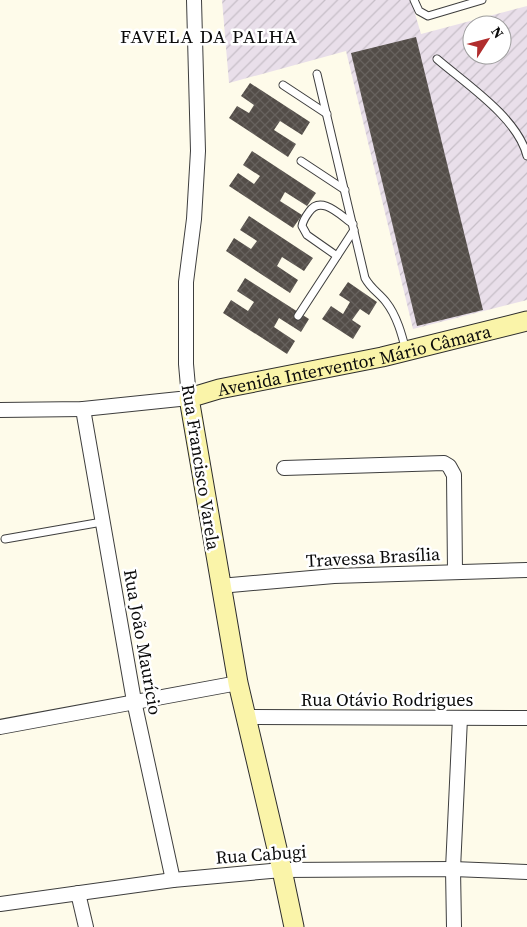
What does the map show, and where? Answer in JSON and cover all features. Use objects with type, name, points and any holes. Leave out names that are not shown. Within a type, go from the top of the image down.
[{"type":"street","name":"Rua Francisco Varela","points":[[194,0],[198,151],[194,219],[186,282],[186,364],[220,586],[238,683],[294,927]]},
{"type":"street","name":"Avenida Interventor Mário Câmara","points":[[0,410],[83,409],[190,398],[219,389],[406,351],[527,321]]},
{"type":"street","name":"Rua João Maurício","points":[[83,409],[134,701],[173,880]]},
{"type":"street","points":[[284,468],[444,463],[449,466],[454,475],[455,571]]},
{"type":"street","name":"Travessa Brasília","points":[[220,586],[334,576],[527,570]]},
{"type":"street","points":[[0,727],[238,683]]},
{"type":"street","name":"Rua Otávio Rodrigues","points":[[246,716],[527,718]]},
{"type":"street","points":[[454,927],[453,869],[460,718]]},
{"type":"street","name":"Rua Cabugi","points":[[0,904],[173,880],[282,870],[453,869],[527,872]]},
{"type":"street","points":[[78,893],[86,927]]},
{"type":"lane","points":[[414,0],[419,11],[428,16],[482,0]]},
{"type":"lane","points":[[437,59],[509,122],[518,135],[527,156]]},
{"type":"lane","points":[[317,74],[365,278],[387,304],[401,332],[406,351]]},
{"type":"lane","points":[[284,85],[327,114]]},
{"type":"lane","points":[[301,161],[345,190]]},
{"type":"lane","points":[[337,256],[307,235],[302,226],[303,221],[312,208],[322,204],[328,206],[353,227]]},
{"type":"lane","points":[[298,316],[337,256],[353,227]]},
{"type":"lane","points":[[5,539],[102,522]]},
{"type":"shaded area","points":[[222,0],[411,0],[421,34],[462,23],[462,65],[512,65],[512,15],[493,15],[527,6],[527,300],[413,329],[346,51],[229,83]]},
{"type":"building","points":[[416,37],[483,310],[417,326],[351,53]]},
{"type":"building","points":[[250,83],[310,122],[302,135],[280,121],[274,130],[296,144],[288,157],[229,118],[237,106],[249,113],[254,105],[241,96]]},
{"type":"building","points":[[252,151],[316,193],[307,206],[285,192],[280,201],[302,215],[293,228],[229,186],[238,173],[254,184],[260,176],[243,165]]},
{"type":"building","points":[[249,216],[313,258],[304,271],[282,257],[277,266],[298,280],[290,293],[226,251],[234,238],[251,249],[257,241],[240,230]]},
{"type":"building","points":[[245,278],[309,319],[301,332],[279,318],[274,327],[295,341],[287,354],[223,313],[231,300],[248,311],[254,302],[237,291]]},
{"type":"building","points":[[348,282],[377,302],[369,315],[360,309],[352,320],[361,326],[353,339],[322,319],[331,306],[343,314],[350,302],[339,295]]},
{"type":"district","name":"FAVELA DA PALHA","points":[[209,36]]}]
